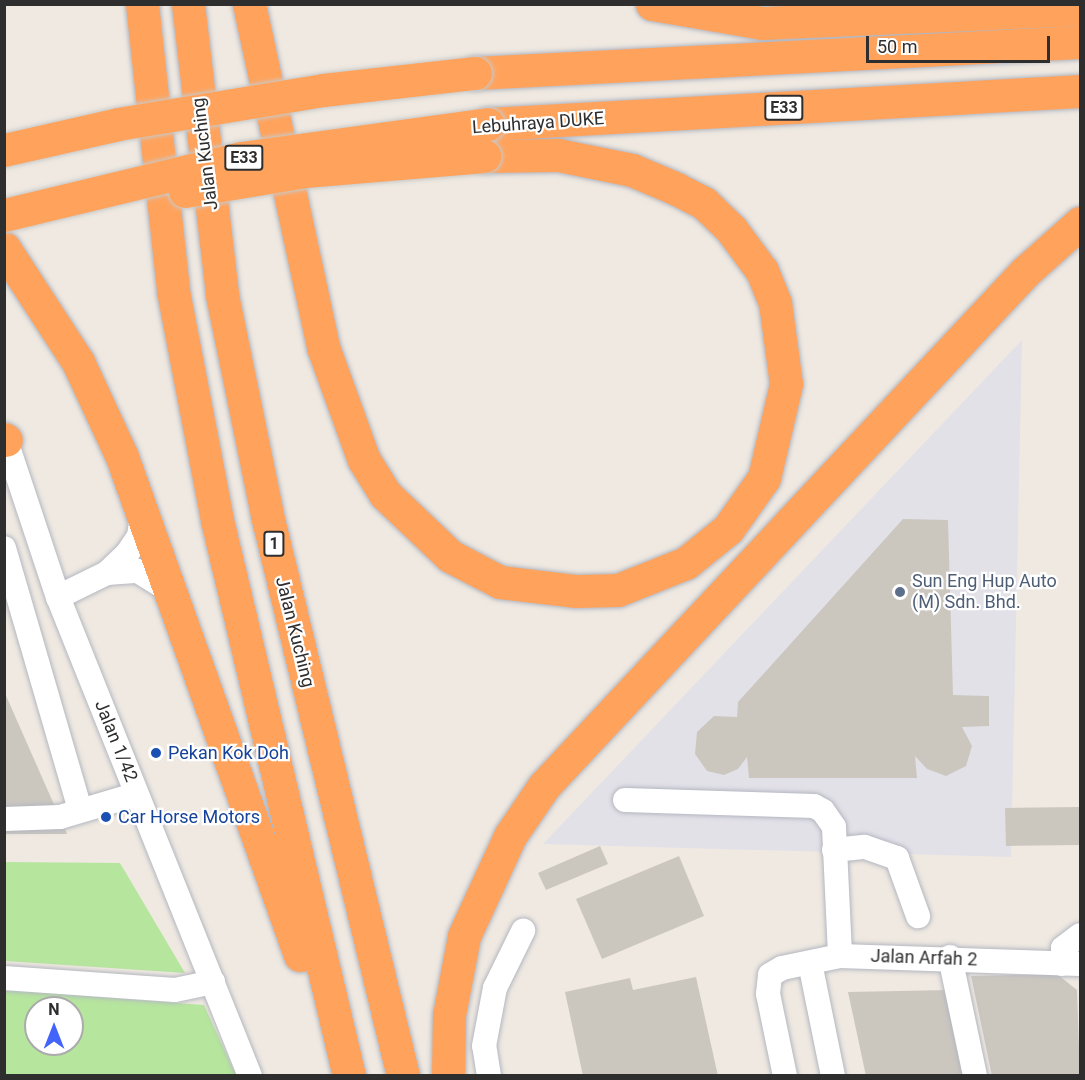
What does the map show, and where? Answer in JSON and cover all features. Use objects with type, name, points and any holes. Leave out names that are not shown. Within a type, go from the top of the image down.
[{"type":"highway","points":[[142,4],[177,314],[217,520],[349,1076]]},
{"type":"highway","name":"Jalan Kuching","points":[[188,4],[227,318],[267,514],[404,1076]]},
{"type":"highway","points":[[8,214],[305,171],[486,140],[632,170],[677,189],[704,203],[731,229],[762,271],[775,303],[786,384],[764,478],[728,529],[686,562],[618,590],[576,591],[500,582],[450,556],[385,494],[364,460],[323,347],[249,4]]},
{"type":"highway","points":[[652,4],[762,23],[1080,9]]},
{"type":"highway","points":[[927,50],[1080,33]]},
{"type":"highway","points":[[4,150],[118,124],[322,90],[475,73],[1080,42]]},
{"type":"highway","name":"Lebuhraya DUKE","points":[[486,140],[1080,91]]},
{"type":"highway","points":[[448,1076],[449,1015],[464,936],[510,836],[544,786],[1025,272],[1080,223]]},
{"type":"highway","points":[[4,248],[78,362],[143,512],[266,848],[338,1076]]},
{"type":"street","name":"Jalan 1/42","points":[[5,438],[58,597],[250,1076]]},
{"type":"street","points":[[58,597],[107,573],[139,536],[143,512]]},
{"type":"street","points":[[4,548],[80,810]]},
{"type":"street","points":[[107,573],[138,572],[172,592]]},
{"type":"street","points":[[4,819],[60,817],[137,794]]},
{"type":"street","points":[[626,800],[814,806],[834,827],[840,956]]},
{"type":"street","points":[[834,850],[865,847],[897,858],[918,915]]},
{"type":"street","points":[[489,1076],[484,1046],[495,988],[523,931]]},
{"type":"street","points":[[1071,964],[1063,948],[1080,935]]},
{"type":"street","name":"Jalan Arfah 2","points":[[785,1076],[768,994],[770,975],[840,956],[950,957],[1071,964]]},
{"type":"street","points":[[950,957],[975,1076]]},
{"type":"street","points":[[810,963],[833,1076]]},
{"type":"street","points":[[4,978],[175,990],[213,982]]},
{"type":"shaded area","name":"Sun Eng Hup Auto (M) Sdn. Bhd.","points":[[1022,340],[1011,857],[543,844]]},
{"type":"green space","points":[[4,862],[120,863],[185,973],[5,961]]},
{"type":"green space","points":[[5,990],[204,1005],[236,1075],[5,1076]]},
{"type":"building","points":[[903,519],[948,520],[953,695],[989,696],[989,726],[962,727],[972,746],[966,766],[946,776],[927,769],[915,756],[917,778],[749,778],[747,757],[738,769],[724,775],[707,771],[695,754],[697,732],[714,716],[737,717],[738,702]]},
{"type":"building","points":[[4,691],[67,834],[4,834]]},
{"type":"building","points":[[1080,807],[1080,845],[1006,846],[1005,808]]},
{"type":"building","points":[[600,846],[608,864],[546,890],[538,873]]},
{"type":"building","points":[[679,856],[704,916],[602,959],[576,899]]},
{"type":"building","points":[[1057,974],[1077,990],[1080,1076],[992,1076],[971,976]]},
{"type":"building","points":[[696,977],[718,1076],[583,1076],[565,992],[630,978],[633,990]]},
{"type":"building","points":[[949,990],[967,1076],[866,1076],[848,992]]},
{"type":"place","name":"Sun Eng Hup Auto (M) Sdn. Bhd.","points":[[900,592]]},
{"type":"place","name":"Pekan Kok Doh","points":[[156,753]]},
{"type":"place","name":"Car Horse Motors","points":[[106,817]]}]
